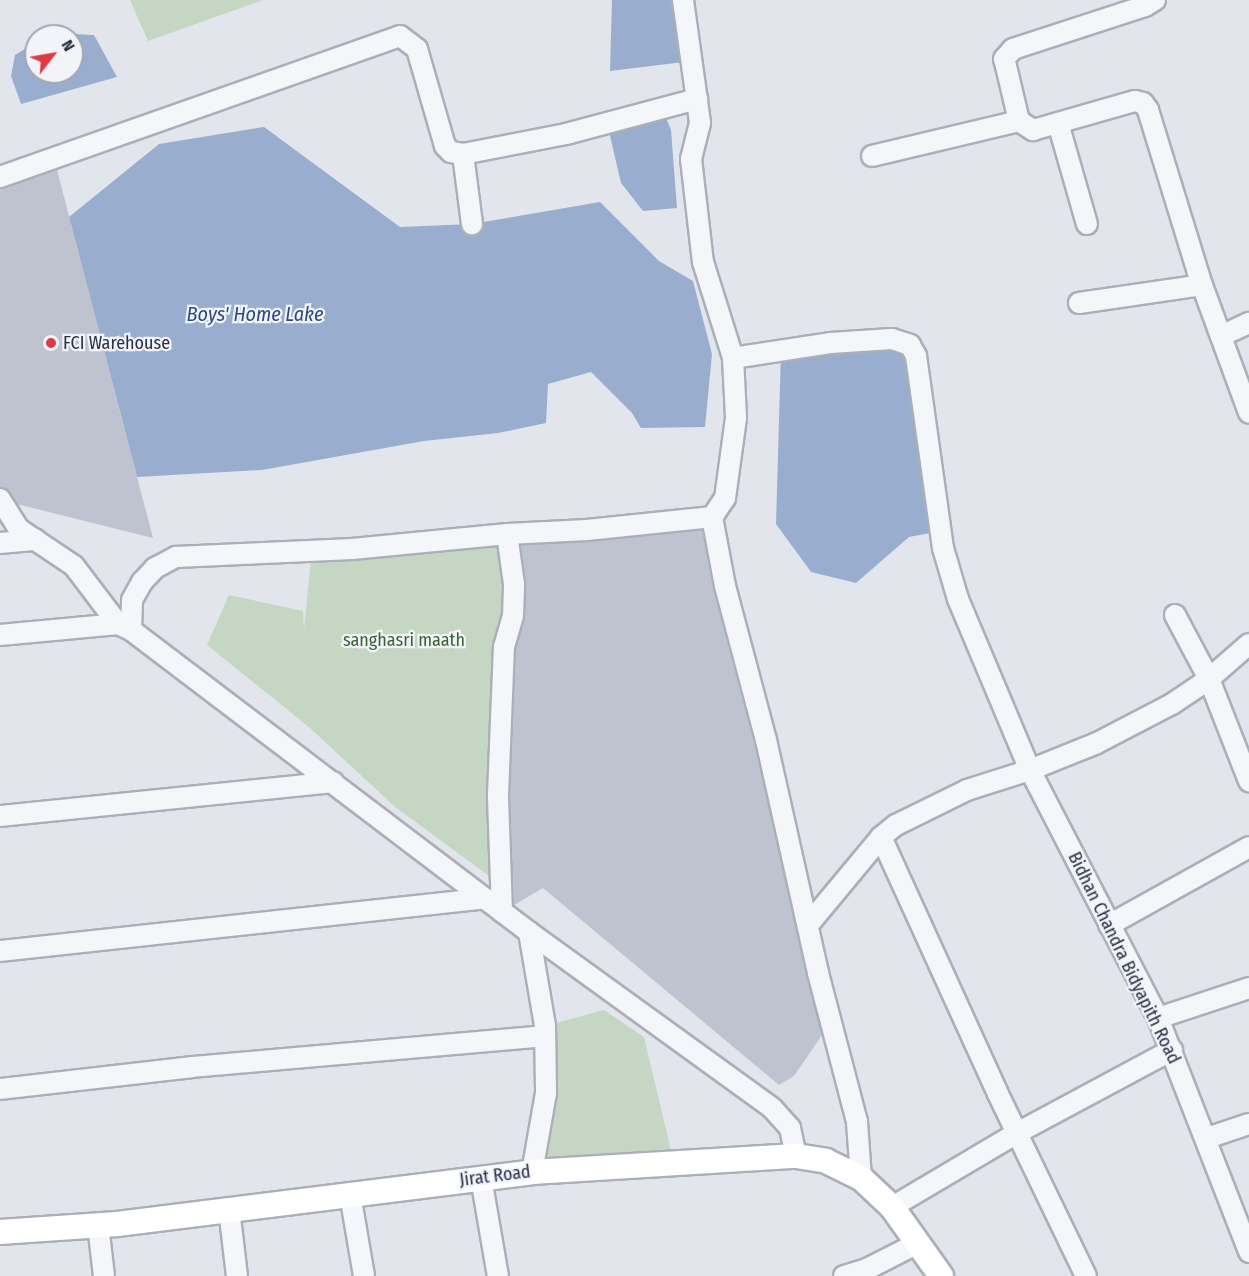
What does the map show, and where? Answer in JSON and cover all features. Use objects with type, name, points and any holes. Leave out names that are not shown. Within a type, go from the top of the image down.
[{"type":"main road","name":"Jirat Road","points":[[0,1232],[98,1225],[532,1172],[796,1156],[834,1164],[861,1178],[892,1207],[941,1276]]},
{"type":"street","points":[[683,0],[700,123],[691,159],[703,261],[733,358],[736,417],[726,498],[712,517],[725,586],[766,740],[808,925],[857,1122],[861,1178]]},
{"type":"street","points":[[1155,0],[1145,6],[1006,53],[1004,59],[1019,121],[1033,130],[1128,102],[1143,103],[1148,110],[1202,285],[1249,413]]},
{"type":"street","points":[[0,177],[400,36],[417,49],[445,146],[451,152],[463,154],[566,134],[697,99]]},
{"type":"street","points":[[872,156],[1019,121]]},
{"type":"street","points":[[1058,123],[1087,224]]},
{"type":"street","points":[[463,154],[472,224]]},
{"type":"street","points":[[1079,303],[1202,285]]},
{"type":"street","points":[[1221,336],[1249,323]]},
{"type":"street","name":"Bidhan Chandra Bidyapith Road","points":[[733,358],[831,343],[892,339],[910,345],[916,356],[949,573],[1030,770],[1158,1018],[1207,1138],[1249,1252]]},
{"type":"street","points":[[0,499],[19,529],[74,566],[124,627],[333,782],[529,933],[772,1108],[790,1128],[796,1156]]},
{"type":"street","points":[[124,627],[132,600],[142,582],[155,568],[176,557],[352,549],[507,534],[587,530],[712,517]]},
{"type":"street","points":[[501,912],[498,795],[504,647],[513,616],[514,584],[507,534]]},
{"type":"street","points":[[0,543],[36,540]]},
{"type":"street","points":[[1175,615],[1209,679],[1249,781]]},
{"type":"street","points":[[0,635],[124,627]]},
{"type":"street","points":[[808,925],[881,837],[896,825],[967,790],[1030,770],[1097,743],[1172,705],[1209,679],[1249,644]]},
{"type":"street","points":[[0,816],[333,782]]},
{"type":"street","points":[[881,837],[1086,1276]]},
{"type":"street","points":[[1109,925],[1249,847]]},
{"type":"street","points":[[0,951],[484,898]]},
{"type":"street","points":[[529,933],[545,1035],[546,1093],[532,1172]]},
{"type":"street","points":[[1158,1018],[1249,988]]},
{"type":"street","points":[[0,1089],[192,1067],[545,1035]]},
{"type":"street","points":[[892,1207],[1017,1132],[1172,1050]]},
{"type":"street","points":[[1207,1138],[1249,1124]]},
{"type":"street","points":[[481,1178],[498,1276]]},
{"type":"street","points":[[350,1194],[364,1276]]},
{"type":"street","points":[[229,1209],[237,1276]]},
{"type":"street","points":[[98,1225],[104,1276]]},
{"type":"street","points":[[844,1276],[867,1269],[918,1243]]},
{"type":"green space","points":[[130,0],[263,0],[148,41]]},
{"type":"green space","name":"sanghasri maath","points":[[507,534],[493,879],[394,806],[310,728],[207,645],[229,595],[303,611],[304,629],[312,550]]},
{"type":"green space","points":[[604,1010],[644,1037],[674,1163],[532,1172],[545,1026]]},
{"type":"water","points":[[612,0],[677,0],[692,61],[610,71]]},
{"type":"water","points":[[84,35],[94,35],[117,77],[21,104],[11,76],[15,55],[24,49],[24,84],[84,84]]},
{"type":"water","points":[[662,108],[671,130],[677,208],[643,211],[621,183],[607,123]]},
{"type":"water","name":"Boys' Home Lake","points":[[264,127],[400,227],[472,224],[600,202],[659,261],[693,281],[712,354],[705,427],[641,428],[632,413],[591,372],[548,384],[546,423],[498,433],[424,441],[262,470],[137,477],[69,217],[159,144]]},
{"type":"water","points":[[910,345],[941,531],[909,537],[856,583],[811,572],[776,524],[781,351]]},
{"type":"building","name":"FCI Warehouse","points":[[57,170],[153,538],[17,504],[10,492],[0,487],[0,189]]},
{"type":"building","points":[[702,530],[713,589],[754,743],[822,1035],[794,1076],[779,1085],[543,888],[514,905],[510,795],[516,649],[525,617],[526,584],[521,545],[588,542]]},
{"type":"place","name":"FCI Warehouse","points":[[51,343]]}]
